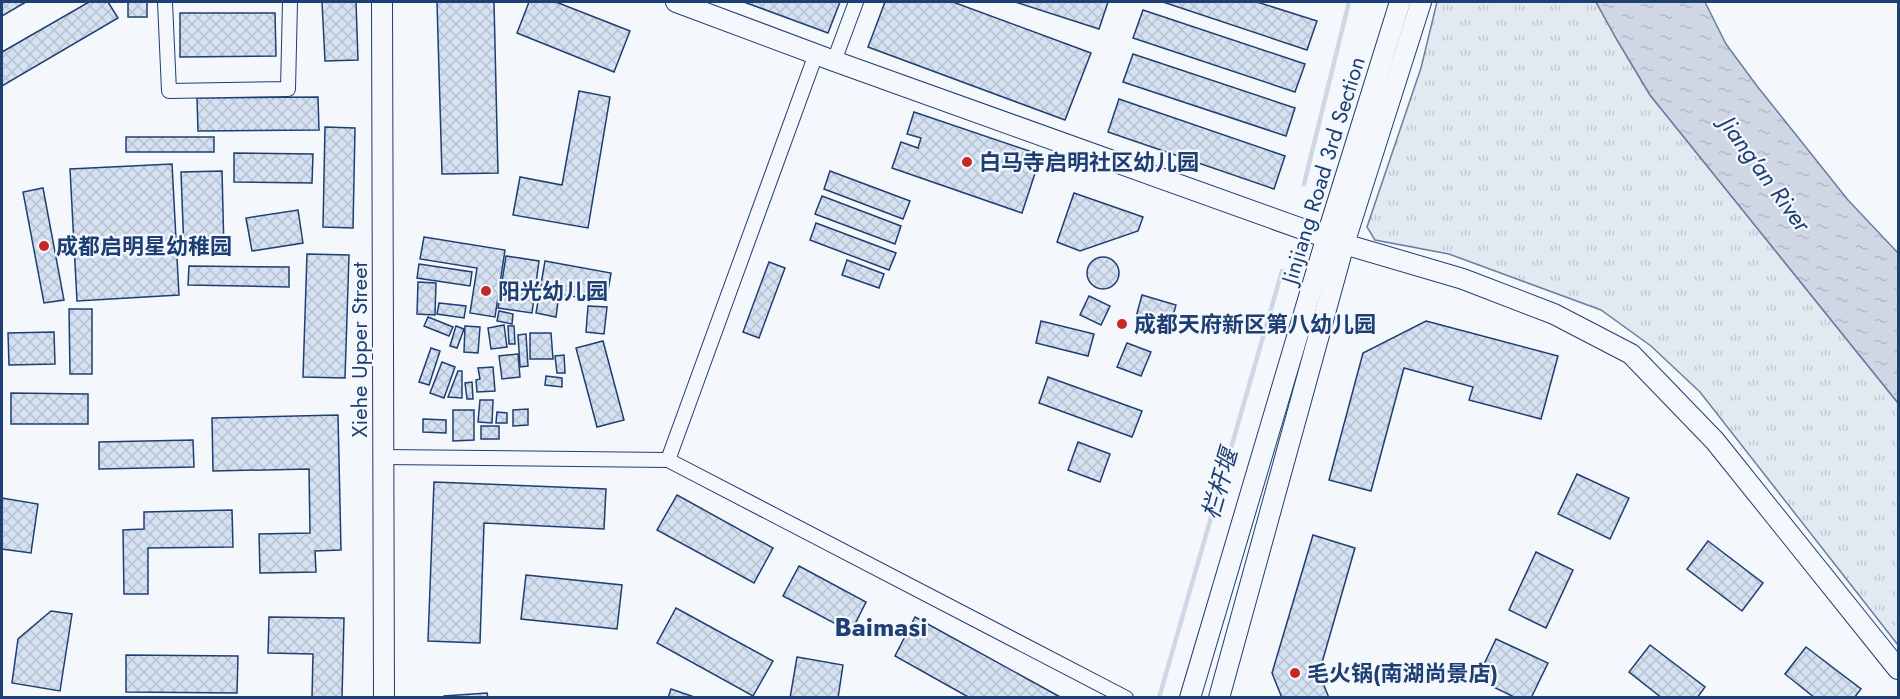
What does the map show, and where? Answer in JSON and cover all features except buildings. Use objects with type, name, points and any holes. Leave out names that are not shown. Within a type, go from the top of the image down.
[{"type":"street","points":[[165,2],[169,91],[288,89],[290,2]]},
{"type":"street","name":"Xiehe Upper Street","points":[[382,2],[384,698]]},
{"type":"street","points":[[676,2],[1335,240],[1473,283],[1554,314],[1631,354],[1715,441],[1899,669]]},
{"type":"street","points":[[668,460],[825,57],[856,2]]},
{"type":"street","name":"Jinjiang Road 3rd Section","points":[[1219,698],[1335,240],[1400,2]]},
{"type":"street","name":"Jinjiang Road 3rd Section","points":[[1190,698],[1335,240],[1421,2]]},
{"type":"street","points":[[383,457],[668,460],[1126,698]]},
{"type":"green space","points":[[1437,2],[1596,2],[1650,95],[1898,403],[1898,645],[1700,392],[1651,346],[1601,310],[1449,254],[1375,240],[1367,227],[1421,68]]},
{"type":"water","name":"Jiang'an River","points":[[1596,2],[1705,2],[1726,44],[1757,86],[1848,200],[1898,253],[1898,403],[1650,95]]},
{"type":"waterway","name":"栏杆堰","points":[[1304,184],[1349,2]]},
{"type":"waterway","name":"栏杆堰","points":[[1159,698],[1282,271]]},
{"type":"place","name":"白马寺启明社区幼儿园","points":[[967,162]]},
{"type":"place","name":"成都启明星幼稚园","points":[[44,246]]},
{"type":"place","name":"阳光幼儿园","points":[[486,291]]},
{"type":"place","name":"成都天府新区第八幼儿园","points":[[1122,324]]},
{"type":"place","name":"毛火锅(南湖尚景店)","points":[[1295,673]]},
{"type":"district","name":"Baimasi","points":[[881,627]]}]
